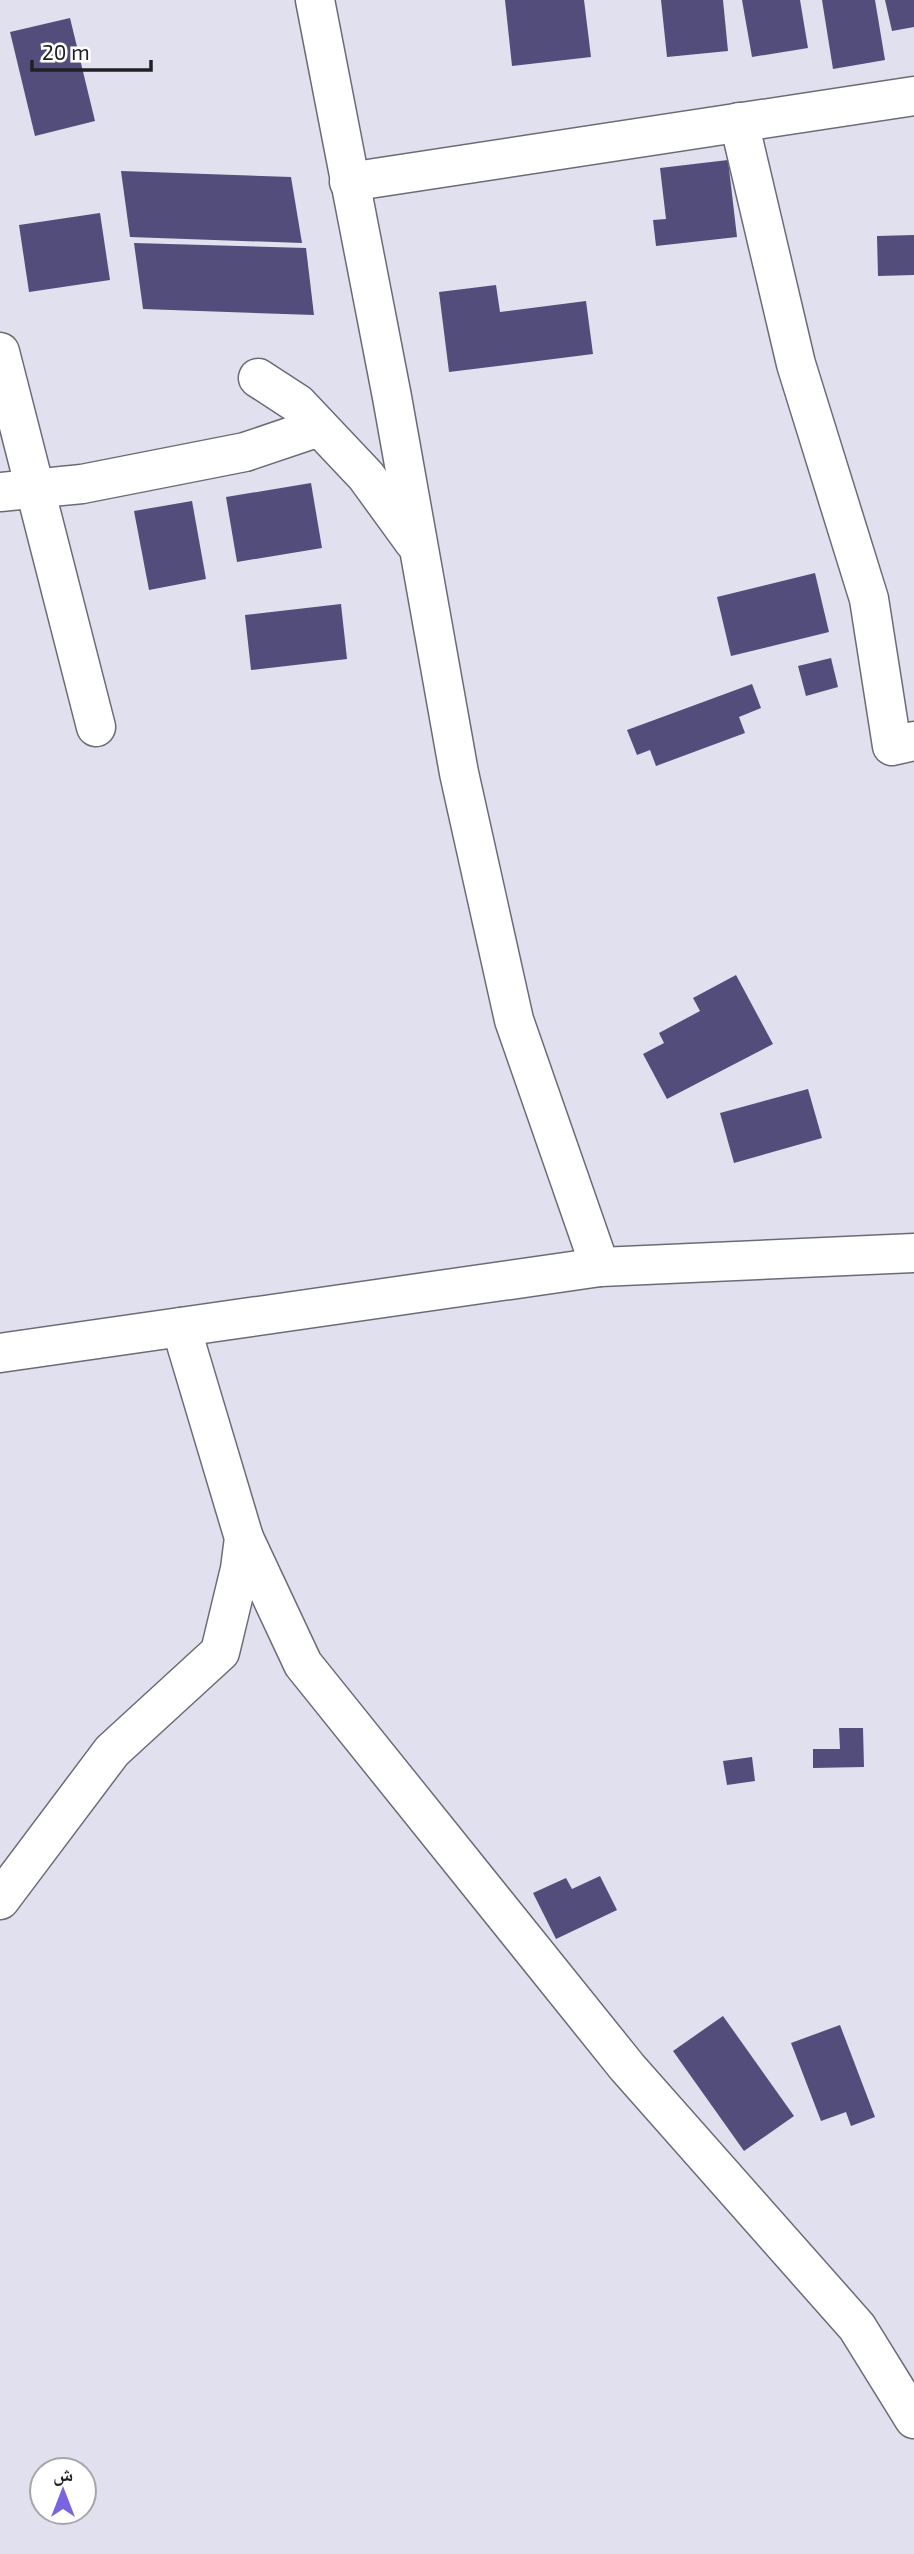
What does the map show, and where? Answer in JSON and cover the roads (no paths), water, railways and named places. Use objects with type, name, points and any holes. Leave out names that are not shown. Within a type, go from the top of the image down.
[{"type":"street","points":[[315,0],[459,773],[514,1020],[600,1267]]},
{"type":"street","points":[[349,182],[914,96]]},
{"type":"street","points":[[739,122],[796,365],[869,599],[892,746],[914,741]]},
{"type":"street","points":[[0,352],[18,490],[96,727]]},
{"type":"street","points":[[258,378],[298,404],[366,476],[419,550]]},
{"type":"street","points":[[18,490],[82,484],[245,452],[319,427]]},
{"type":"street","points":[[0,1353],[600,1267],[914,1253]]},
{"type":"street","points":[[181,1327],[244,1538],[303,1664],[626,2067],[857,2327],[914,2419]]},
{"type":"street","points":[[0,1900],[112,1751],[220,1652],[240,1569],[244,1538]]}]
